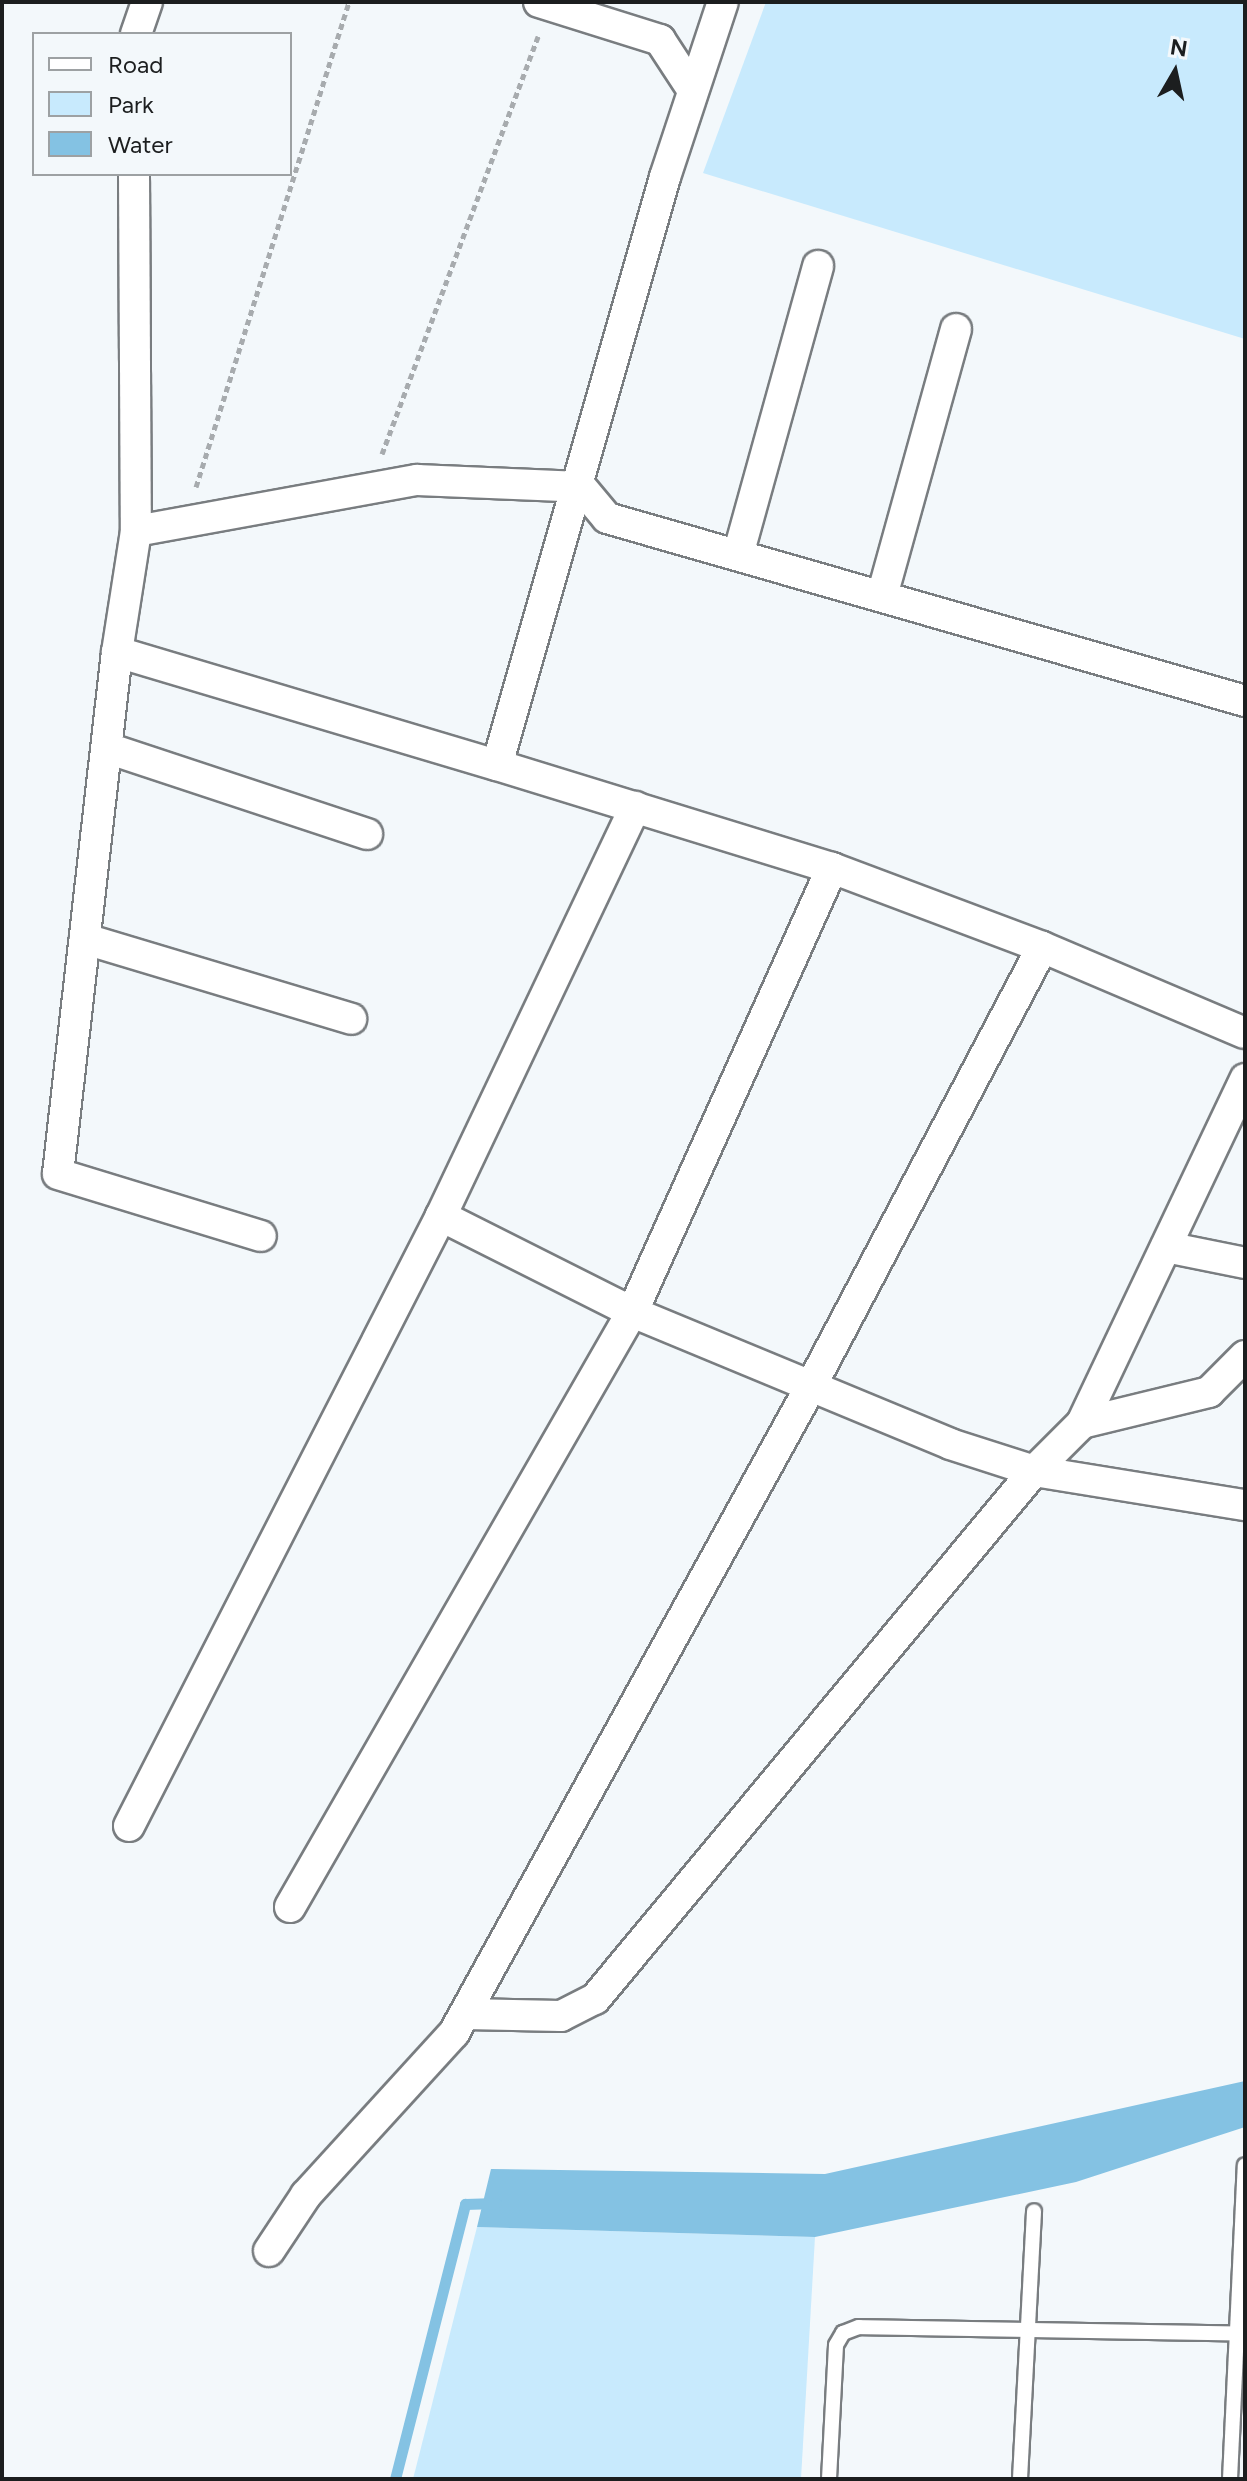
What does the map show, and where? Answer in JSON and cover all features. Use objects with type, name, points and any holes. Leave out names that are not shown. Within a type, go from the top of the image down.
[{"type":"street","points":[[137,32],[147,2]]},
{"type":"street","points":[[497,765],[581,487],[692,89],[723,2]]},
{"type":"street","points":[[544,3],[660,40],[692,89]]},
{"type":"street","points":[[134,176],[136,531],[117,652],[58,1174],[261,1236]]},
{"type":"street","points":[[738,555],[818,266]]},
{"type":"street","points":[[882,596],[956,329]]},
{"type":"street","points":[[136,531],[417,480],[581,487],[607,518],[1245,701]]},
{"type":"street","points":[[117,652],[832,868],[1042,947],[1245,1033]]},
{"type":"street","points":[[107,748],[367,834]]},
{"type":"street","points":[[129,1826],[441,1216],[635,807]]},
{"type":"street","points":[[290,1907],[632,1312],[832,868]]},
{"type":"street","points":[[85,939],[351,1019]]},
{"type":"street","points":[[269,2251],[306,2195],[465,2014],[811,1386],[1042,947]]},
{"type":"street","points":[[465,2014],[561,2016],[595,1999],[1034,1471],[1082,1423],[1245,1079]]},
{"type":"street","points":[[441,1216],[632,1312],[811,1386],[1034,1471],[1245,1505]]},
{"type":"street","points":[[1166,1247],[1245,1263]]},
{"type":"street","points":[[1082,1423],[1209,1392],[1245,1356]]},
{"type":"lane","points":[[1230,2479],[1241,2334],[1245,2165]]},
{"type":"lane","points":[[1020,2479],[1034,2211]]},
{"type":"lane","points":[[829,2479],[836,2345],[843,2333],[1028,2329],[1241,2334]]},
{"type":"path","points":[[185,522],[349,2]]},
{"type":"path","points":[[369,488],[544,3]]},
{"type":"green space","points":[[766,2],[1245,2],[1245,339],[703,173]]},
{"type":"green space","points":[[477,2227],[815,2237],[801,2479],[413,2479]]},
{"type":"water","points":[[1245,2081],[1245,2127],[1076,2182],[815,2237],[477,2227],[491,2169],[825,2174]]},
{"type":"waterway","points":[[395,2479],[465,2204],[496,2203]]}]
